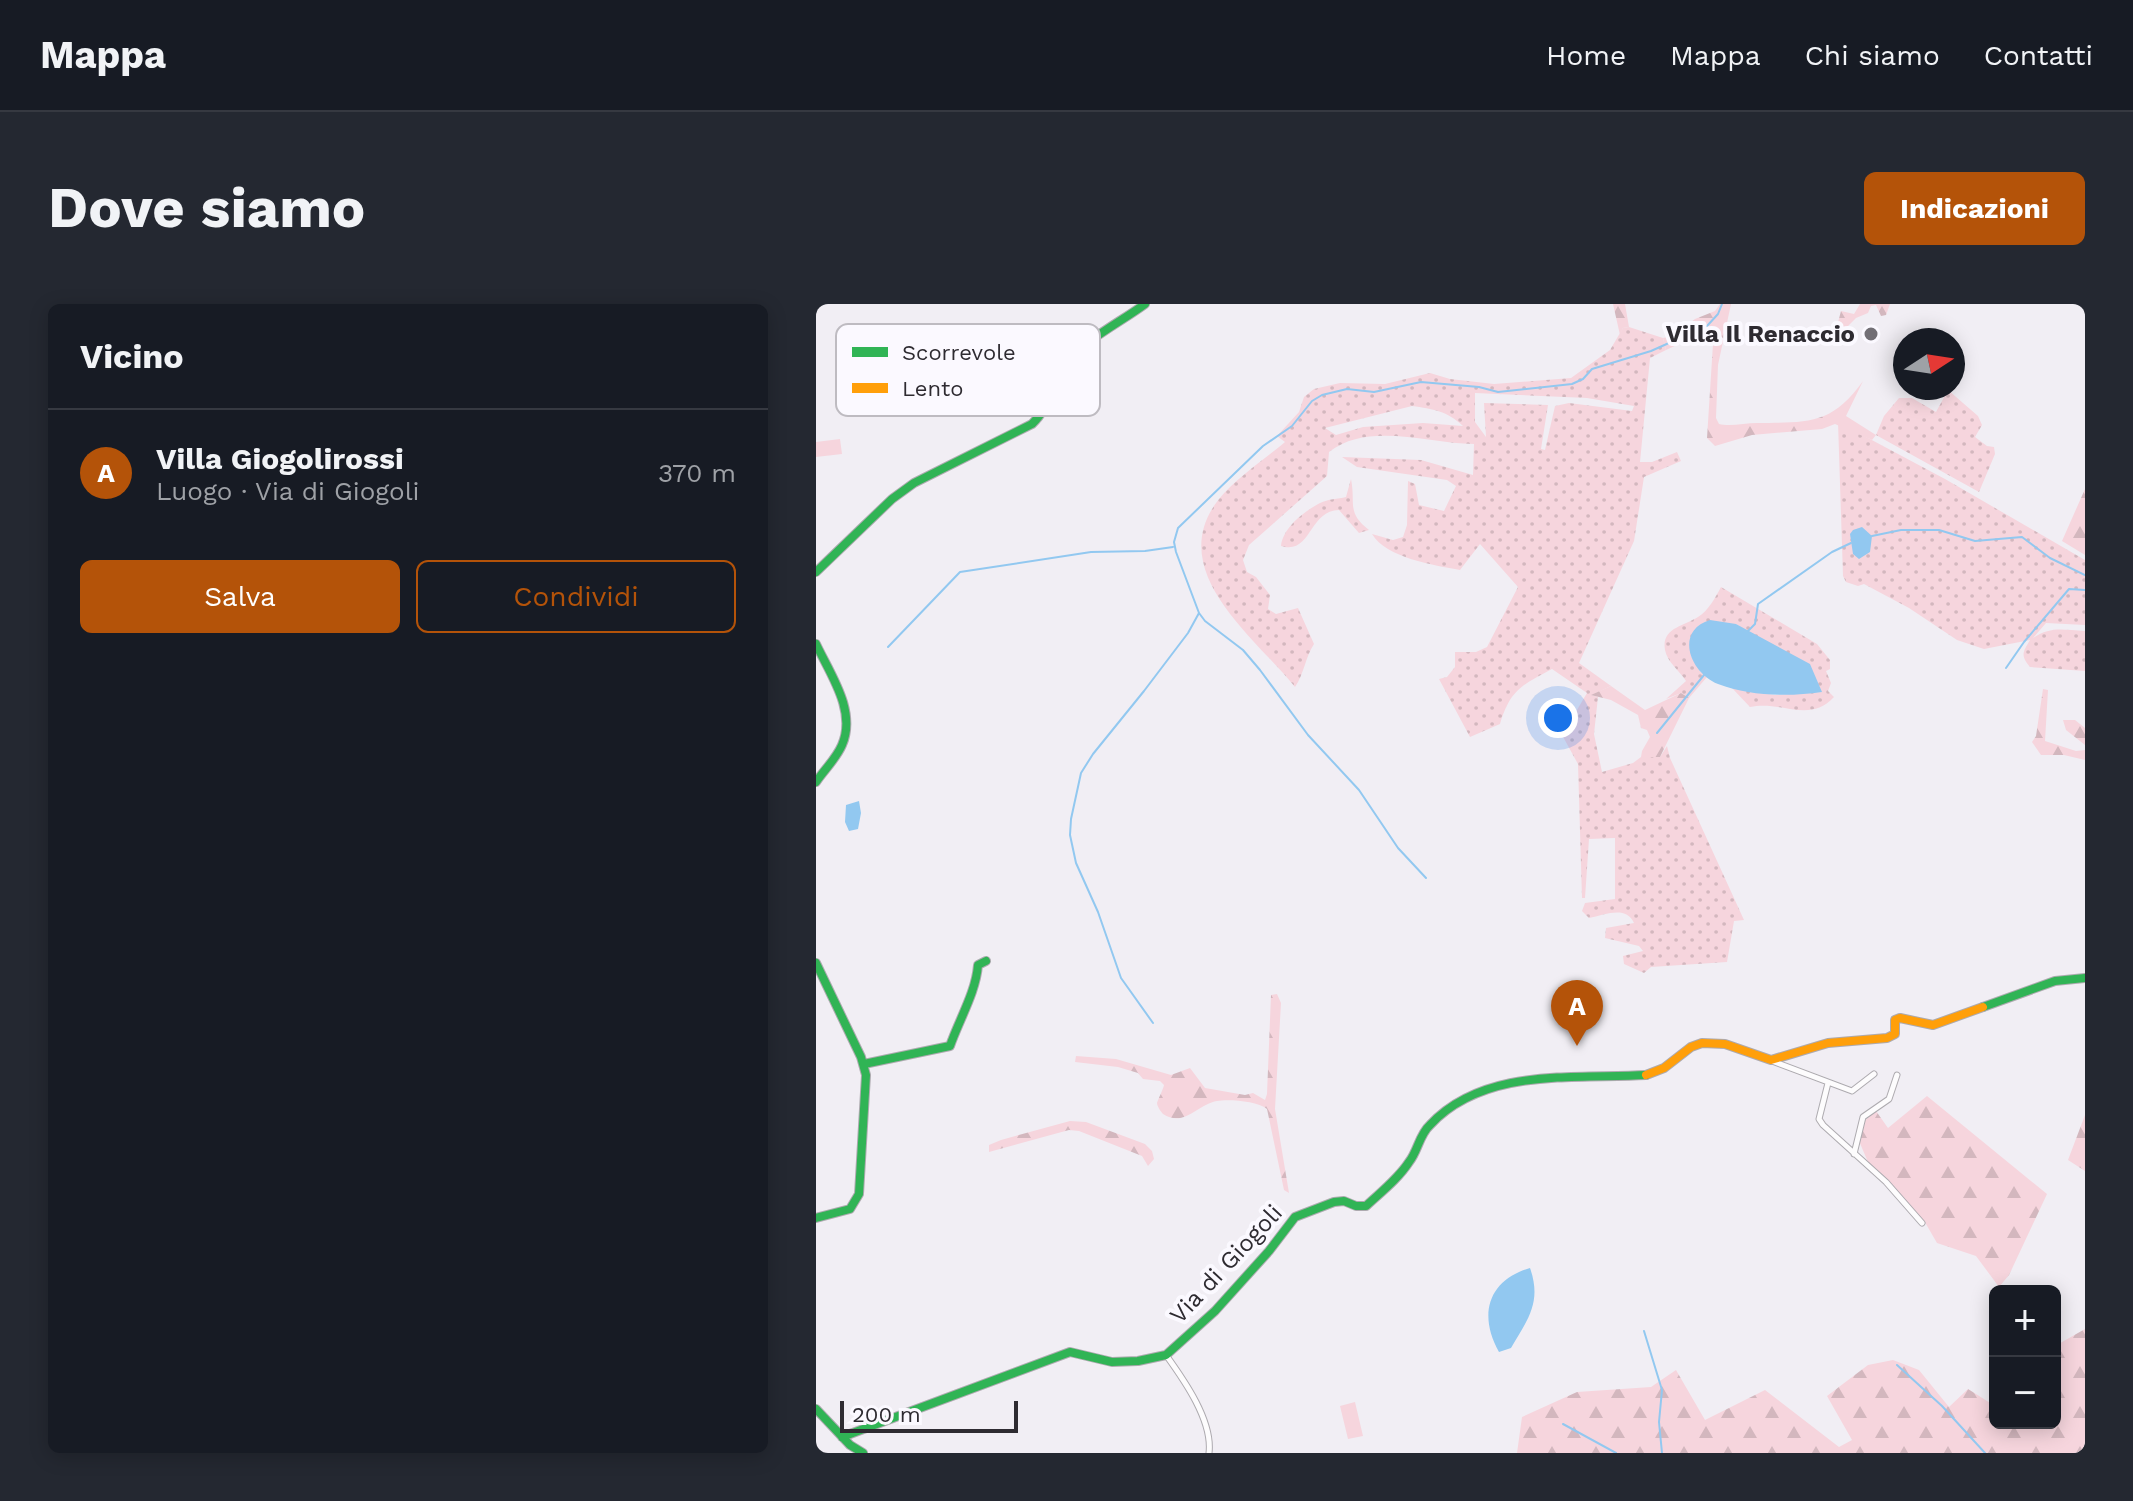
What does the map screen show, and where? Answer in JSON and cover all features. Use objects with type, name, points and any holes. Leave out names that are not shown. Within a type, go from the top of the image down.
[{"type":"street","points":[[1100,339],[1145,304]]},
{"type":"street","points":[[817,571],[892,499],[914,483],[1032,424],[1040,416]]},
{"type":"street","points":[[816,644],[840,695],[847,723],[842,745],[816,782]]},
{"type":"street","points":[[864,1064],[950,1046],[977,981],[978,965],[986,961]]},
{"type":"street","points":[[816,963],[864,1064],[866,1075],[859,1194],[850,1209],[816,1218]]},
{"type":"street","points":[[1771,1060],[1831,1041],[1893,1036],[1895,1020],[1900,1017],[1925,1026],[1933,1025],[2055,981],[2085,978]]},
{"type":"street","name":"Via di Giogoli","points":[[842,1437],[1070,1352],[1112,1362],[1166,1355],[1215,1311],[1269,1251],[1291,1219],[1334,1202],[1366,1206],[1409,1163],[1425,1129],[1438,1116],[1473,1096],[1512,1084],[1588,1075],[1647,1075],[1666,1068],[1694,1044],[1706,1041],[1720,1042],[1771,1060]]},
{"type":"street","points":[[1771,1060],[1852,1091],[1874,1074]]},
{"type":"street","points":[[1854,1154],[1863,1117],[1889,1099],[1897,1075]]},
{"type":"street","points":[[1828,1083],[1819,1119],[1886,1182],[1922,1223]]},
{"type":"street","name":"Via di Giogoli","points":[[1166,1355],[1190,1389],[1209,1436],[1209,1453]]},
{"type":"street","points":[[816,1409],[850,1445],[863,1453]]},
{"type":"green space","points":[[1613,304],[1625,304],[1629,327],[1623,328],[1620,335]]},
{"type":"green space","points":[[1720,304],[1731,304],[1718,365],[1716,418],[1719,424],[1817,418],[1840,406],[1863,381],[1846,416],[1876,435],[1872,440],[1835,424],[1822,429],[1752,435],[1715,446],[1707,438],[1714,328],[1666,350],[1663,338],[1715,311]]},
{"type":"green space","points":[[1860,304],[1890,304],[1886,315],[1881,316],[1876,305],[1871,306],[1868,313],[1856,318],[1841,333],[1837,326],[1841,311],[1854,314]]},
{"type":"green space","points":[[1629,327],[1663,338],[1666,350],[1650,358],[1640,462],[1652,462],[1677,452],[1681,461],[1644,477],[1634,541],[1579,663],[1611,686],[1592,695],[1598,697],[1594,734],[1602,772],[1633,763],[1641,757],[1660,757],[1667,746],[1744,920],[1734,921],[1727,962],[1651,967],[1644,973],[1624,964],[1623,956],[1643,951],[1639,946],[1605,938],[1606,928],[1634,923],[1630,917],[1614,913],[1589,918],[1582,911],[1585,903],[1615,899],[1615,838],[1589,839],[1585,898],[1582,898],[1578,764],[1562,735],[1587,693],[1552,669],[1518,690],[1508,703],[1500,724],[1470,737],[1439,679],[1447,677],[1455,667],[1455,652],[1476,652],[1487,647],[1518,587],[1480,544],[1460,570],[1412,559],[1388,549],[1372,534],[1393,540],[1403,537],[1407,525],[1408,481],[1415,484],[1419,505],[1444,511],[1456,486],[1447,480],[1357,467],[1342,457],[1421,460],[1473,475],[1474,444],[1399,436],[1362,438],[1345,443],[1329,452],[1327,476],[1249,545],[1243,560],[1247,572],[1256,577],[1270,595],[1268,609],[1276,614],[1298,608],[1314,644],[1295,687],[1238,624],[1221,600],[1208,576],[1201,551],[1205,525],[1219,499],[1285,442],[1277,436],[1299,412],[1304,397],[1314,389],[1340,383],[1385,384],[1430,373],[1450,379],[1494,384],[1571,378],[1610,350],[1623,328]],"holes":[[[1475,393],[1587,398],[1634,406],[1632,411],[1569,403],[1555,406],[1545,450],[1541,449],[1548,405],[1484,403],[1486,437],[1475,422]],[[1412,406],[1439,412],[1463,426],[1423,423],[1363,427],[1336,435],[1325,428]]]},
{"type":"green space","points":[[1897,400],[1915,400],[1936,412],[1943,400],[1960,400],[1978,416],[1982,425],[1975,437],[1994,447],[1995,454],[1979,492],[1876,435],[1884,416]]},
{"type":"green space","points":[[1838,422],[1945,479],[2085,560],[2085,625],[2046,623],[2033,638],[2052,630],[2085,631],[2085,671],[2030,667],[2024,654],[2030,640],[1984,649],[1957,640],[1909,608],[1864,584],[1858,586],[1846,582],[1843,576]]},
{"type":"green space","points":[[840,439],[842,454],[816,457],[816,442]]},
{"type":"green space","points":[[1351,479],[1355,513],[1369,530],[1359,533],[1339,510],[1321,517],[1299,544],[1281,546],[1290,526],[1302,515],[1323,502],[1346,497]]},
{"type":"green space","points":[[2085,489],[2085,555],[2062,541]]},
{"type":"green space","points":[[1721,587],[1817,644],[1830,660],[1830,669],[1826,671],[1831,683],[1828,691],[1834,697],[1815,709],[1750,707],[1732,688],[1775,695],[1822,692],[1736,624],[1691,656],[1707,677],[1689,698],[1681,693],[1666,699],[1686,681],[1666,654],[1666,637],[1702,614]]},
{"type":"green space","points":[[1611,686],[1645,710],[1681,693],[1689,698],[1660,757],[1641,757],[1650,737],[1647,730],[1641,728],[1638,715],[1611,700],[1591,695]]},
{"type":"green space","points":[[2043,689],[2048,690],[2045,741],[2076,751],[2085,750],[2085,760],[2064,755],[2041,755],[2032,742],[2036,736]]},
{"type":"green space","points":[[2063,720],[2075,720],[2085,728],[2085,745],[2066,730]]},
{"type":"green space","points":[[1277,994],[1281,1003],[1275,1109],[1289,1193],[1284,1190],[1267,1109],[1250,1102],[1222,1100],[1184,1117],[1171,1118],[1163,1114],[1157,1104],[1164,1085],[1160,1081],[1143,1079],[1138,1073],[1118,1067],[1075,1062],[1076,1056],[1116,1059],[1171,1075],[1190,1068],[1205,1088],[1245,1095],[1253,1093],[1265,1100],[1271,995]]},
{"type":"green space","points":[[1927,1096],[2047,1194],[2009,1275],[2001,1285],[1976,1256],[1937,1243],[1926,1224],[1868,1162],[1859,1141],[1864,1121],[1876,1111],[1888,1128]]},
{"type":"green space","points":[[2085,1115],[2085,1171],[2068,1160]]},
{"type":"green space","points":[[1070,1121],[1086,1122],[1145,1144],[1152,1151],[1154,1159],[1148,1166],[1142,1156],[1079,1131],[1069,1130],[989,1152],[989,1145],[1001,1140]]},
{"type":"green space","points":[[2085,1329],[2085,1453],[1517,1453],[1522,1417],[1577,1392],[1651,1387],[1676,1370],[1705,1420],[1765,1390],[1839,1447],[1852,1440],[1827,1396],[1868,1365],[1893,1360],[1919,1370],[1949,1407],[1968,1389],[1989,1402],[1989,1429],[2061,1429],[2061,1343]]},
{"type":"green space","points":[[1355,1402],[1363,1436],[1348,1439],[1340,1406]]},
{"type":"water","points":[[1862,527],[1872,536],[1870,552],[1859,559],[1853,554],[1850,534]]},
{"type":"water","points":[[1710,620],[1736,624],[1810,664],[1822,692],[1796,695],[1756,693],[1730,688],[1708,679],[1694,662],[1689,642],[1699,625]]},
{"type":"water","points":[[859,801],[861,813],[858,829],[849,831],[845,822],[846,805]]},
{"type":"water","points":[[1530,1268],[1534,1291],[1531,1310],[1511,1348],[1499,1352],[1489,1325],[1491,1301],[1504,1281]]},
{"type":"waterway","points":[[1426,878],[1398,848],[1359,790],[1308,735],[1243,650],[1199,613],[1176,552],[1174,542],[1178,528],[1263,446],[1292,426],[1312,401],[1322,395],[1347,389],[1374,392],[1421,382],[1479,387],[1498,392],[1572,384],[1583,379],[1592,369],[1651,351],[1707,326],[1722,304]]},
{"type":"waterway","points":[[1872,536],[1901,530],[1939,530],[1975,541],[2022,537],[2050,558],[2085,575]]},
{"type":"waterway","points":[[1748,631],[1755,624],[1758,604],[1832,552],[1851,543]]},
{"type":"waterway","points":[[888,647],[960,572],[1091,552],[1173,547]]},
{"type":"waterway","points":[[2006,668],[2069,589],[2085,590]]},
{"type":"waterway","points":[[1153,1023],[1121,978],[1098,912],[1076,863],[1070,835],[1071,819],[1081,773],[1188,633],[1199,613]]},
{"type":"waterway","points":[[1657,733],[1704,675]]},
{"type":"waterway","points":[[1644,1331],[1662,1390],[1659,1422],[1662,1453]]},
{"type":"waterway","points":[[1897,1365],[1942,1406],[1985,1453]]},
{"type":"waterway","points":[[1563,1424],[1616,1453]]},
{"type":"traffic: fast","points":[[1100,335],[1145,304]]},
{"type":"traffic: fast","points":[[816,572],[892,499],[914,483],[1032,424],[1039,416]]},
{"type":"traffic: fast","points":[[816,644],[840,693],[846,719],[842,745],[816,782]]},
{"type":"traffic: fast","points":[[864,1064],[950,1046],[971,996],[978,965],[986,961]]},
{"type":"traffic: fast","points":[[816,963],[861,1057],[866,1075],[859,1194],[850,1209],[816,1218]]},
{"type":"traffic: fast","points":[[1983,1007],[2055,981],[2085,978]]},
{"type":"traffic: fast","points":[[842,1437],[1070,1352],[1112,1362],[1166,1355],[1215,1311],[1295,1217],[1334,1202],[1366,1206],[1400,1174],[1426,1129],[1452,1106],[1477,1093],[1532,1080],[1646,1075]]},
{"type":"traffic: fast","points":[[816,1409],[850,1445],[863,1453]]},
{"type":"traffic: slow","points":[[1646,1075],[1664,1068],[1691,1047],[1702,1043],[1725,1044],[1771,1060],[1828,1043],[1887,1038],[1895,1034],[1895,1020],[1900,1018],[1933,1025],[1983,1007]]},
{"type":"place","name":"Villa Il Renaccio","points":[[1871,334]]},
{"type":"place","name":"Villa Giogolirossi","points":[[1577,1046]]}]
